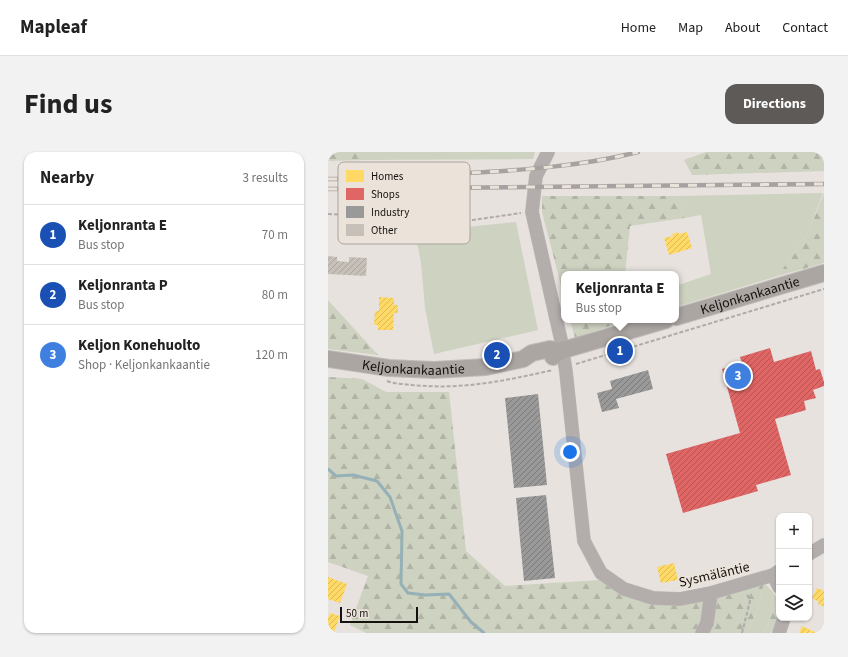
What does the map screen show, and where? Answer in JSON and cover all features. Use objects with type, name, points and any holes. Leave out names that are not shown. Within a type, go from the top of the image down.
[{"type":"main road","name":"Keljonkankaantie","points":[[679,316],[824,273]]},
{"type":"main road","name":"Keljonkankaantie","points":[[328,359],[389,368],[434,370],[486,367],[523,359],[532,353],[550,349],[561,351],[656,323]]},
{"type":"street","name":"Sysmäläntie","points":[[548,152],[536,176],[532,212],[567,379],[584,541],[601,573],[624,589],[653,598],[680,599],[711,594],[776,573]]},
{"type":"street","points":[[812,552],[824,545]]},
{"type":"street","points":[[702,633],[707,623],[711,594]]},
{"type":"street","points":[[779,633],[783,621]]},
{"type":"path","points":[[470,220],[532,212]]},
{"type":"path","points":[[328,214],[338,214]]},
{"type":"path","points":[[742,584],[750,601],[742,633]]},
{"type":"green space","points":[[328,152],[363,152],[363,160],[328,161]]},
{"type":"green space","points":[[363,152],[535,152],[533,159],[363,160]]},
{"type":"green space","points":[[706,152],[824,152],[824,171],[692,175],[684,160]]},
{"type":"green space","points":[[823,193],[809,230],[778,276],[679,306],[679,285],[711,274],[701,215],[684,218],[678,196]]},
{"type":"green space","points":[[824,193],[824,263],[778,276],[809,230]]},
{"type":"green space","points":[[542,196],[678,196],[684,218],[630,226],[625,271],[561,271],[561,285],[542,212]]},
{"type":"green space","points":[[516,222],[538,330],[434,354],[425,308],[421,263],[417,244],[470,244],[470,227]]},
{"type":"green space","points":[[328,300],[378,355],[328,349]]},
{"type":"green space","points":[[571,323],[619,323],[575,338]]},
{"type":"green space","points":[[328,377],[362,379],[386,392],[449,392],[466,551],[505,586],[600,580],[623,596],[651,604],[764,583],[757,610],[747,633],[366,633],[350,625],[368,576],[328,562]]},
{"type":"green space","points":[[764,583],[776,597],[776,605],[764,633],[747,633],[757,610]]},
{"type":"green space","points":[[776,605],[776,621],[771,633],[764,633]]},
{"type":"building: Homes","points":[[678,232],[679,234],[687,232],[692,248],[669,255],[664,238],[673,236],[672,234]]},
{"type":"building: Homes","points":[[379,297],[394,298],[394,305],[398,305],[398,313],[394,313],[393,330],[378,330],[378,325],[374,325],[375,311],[379,311]]},
{"type":"building: Homes","points":[[674,563],[678,580],[661,583],[657,567]]},
{"type":"building: Homes","points":[[328,577],[347,584],[340,603],[328,599]]},
{"type":"building: Homes","points":[[817,588],[824,591],[824,607],[818,604],[819,602],[812,598]]},
{"type":"building: Homes","points":[[330,613],[340,616],[334,632],[328,630],[328,618]]},
{"type":"building: Homes","points":[[802,626],[817,633],[799,633]]},
{"type":"building: Shops","points":[[770,348],[774,362],[811,351],[816,370],[820,369],[824,382],[824,386],[813,390],[816,398],[804,401],[806,410],[775,419],[791,475],[756,485],[758,491],[683,513],[666,454],[740,433],[722,369],[742,363],[740,357]]},
{"type":"building: Industry","points":[[648,370],[653,389],[616,399],[619,408],[602,412],[597,393],[612,389],[610,381]]},
{"type":"building: Industry","points":[[538,394],[547,485],[514,488],[505,398]]},
{"type":"building: Industry","points":[[546,495],[555,578],[524,581],[516,498]]},
{"type":"building: Other","points":[[328,256],[337,257],[337,261],[349,262],[349,257],[367,258],[366,276],[328,274]]},
{"type":"waterway","points":[[328,469],[336,476],[353,475],[377,481],[390,497],[402,531],[401,584],[408,593],[425,595],[449,594],[471,622],[484,633]]},
{"type":"railway","points":[[470,173],[532,169],[575,164],[638,152]]},
{"type":"railway","points":[[328,179],[338,179]]},
{"type":"railway","points":[[470,188],[824,184]]},
{"type":"railway","points":[[328,189],[338,189]]},
{"type":"place","name":"Keljonranta E","points":[[620,351]]},
{"type":"place","name":"Keljonranta P","points":[[497,355]]},
{"type":"place","name":"Keljon Konehuolto","points":[[738,376]]}]
